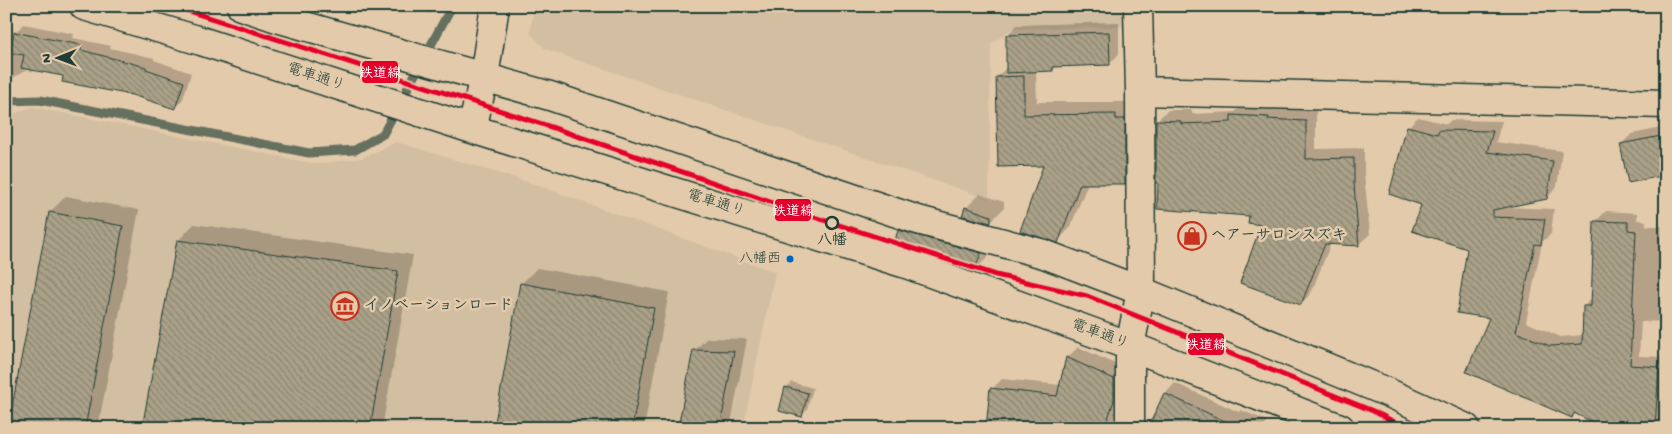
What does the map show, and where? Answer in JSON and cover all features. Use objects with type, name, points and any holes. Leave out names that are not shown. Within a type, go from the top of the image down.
[{"type":"street","name":"電車通り","points":[[84,6],[201,40],[472,129],[909,265],[1130,346],[1340,428]]},
{"type":"street","points":[[241,6],[550,96],[918,220],[1044,254],[1141,291],[1389,392],[1466,428]]},
{"type":"street","points":[[472,129],[484,77],[495,6]]},
{"type":"street","points":[[1130,428],[1130,346],[1141,291],[1138,6]]},
{"type":"street","points":[[1140,91],[1666,104]]},
{"type":"shaded area","points":[[534,6],[1127,6],[1127,27],[1012,29],[991,44],[989,199],[545,49],[530,33]]},
{"type":"shaded area","points":[[33,107],[316,164],[362,158],[396,142],[534,184],[775,272],[743,428],[6,428],[6,116]]},
{"type":"building","points":[[14,32],[81,45],[81,50],[146,67],[146,69],[184,82],[175,109],[132,95],[62,82],[63,76],[21,68],[24,55],[10,53]]},
{"type":"building","points":[[1109,32],[1110,65],[1053,67],[1053,71],[1006,73],[1006,35]]},
{"type":"building","points":[[1024,76],[1024,115],[1116,114],[1116,119],[1125,119],[1125,184],[1080,184],[1058,243],[1020,231],[1043,166],[998,167],[996,77]]},
{"type":"building","points":[[1231,115],[1306,121],[1306,159],[1354,158],[1359,246],[1325,244],[1301,305],[1240,283],[1261,225],[1248,223],[1249,216],[1157,209],[1156,120],[1181,121],[1181,124],[1231,122]]},
{"type":"building","points":[[1407,126],[1437,134],[1439,130],[1493,131],[1487,152],[1553,161],[1547,199],[1493,210],[1493,217],[1545,219],[1541,245],[1535,244],[1516,332],[1550,346],[1582,344],[1583,306],[1591,306],[1594,221],[1628,222],[1628,230],[1636,231],[1630,365],[1659,367],[1655,428],[1604,428],[1574,413],[1572,418],[1466,372],[1489,318],[1457,313],[1467,249],[1412,231],[1421,205],[1389,194]]},
{"type":"building","points":[[1661,136],[1666,161],[1666,175],[1628,183],[1620,144]]},
{"type":"building","points":[[965,207],[991,216],[991,223],[962,216]]},
{"type":"building","points":[[49,212],[123,226],[85,428],[8,428]]},
{"type":"building","points":[[898,230],[981,253],[974,272],[894,244]]},
{"type":"building","points":[[177,240],[398,271],[370,428],[142,428]]},
{"type":"building","points":[[520,283],[654,308],[632,428],[494,428]]},
{"type":"building","points":[[693,350],[734,351],[720,428],[678,428]]},
{"type":"building","points":[[1066,357],[1114,379],[1114,400],[1105,428],[986,428],[990,388],[1057,396]]},
{"type":"building","points":[[785,387],[808,393],[802,417],[779,411]]},
{"type":"building","points":[[1164,393],[1240,428],[1148,428]]},
{"type":"waterway","points":[[6,101],[40,100],[309,153],[355,150],[383,134],[452,6]]},
{"type":"transit line","name":"鉄道線","points":[[173,6],[545,125],[814,217],[996,275],[1087,296],[1373,411],[1406,428]]},
{"type":"place","name":"八幡","points":[[832,223]]},
{"type":"place","name":"ヘアーサロンスズキ","points":[[1192,236]]},
{"type":"place","name":"八幡西","points":[[790,259]]},
{"type":"place","name":"イノベーションロード","points":[[345,306]]}]
